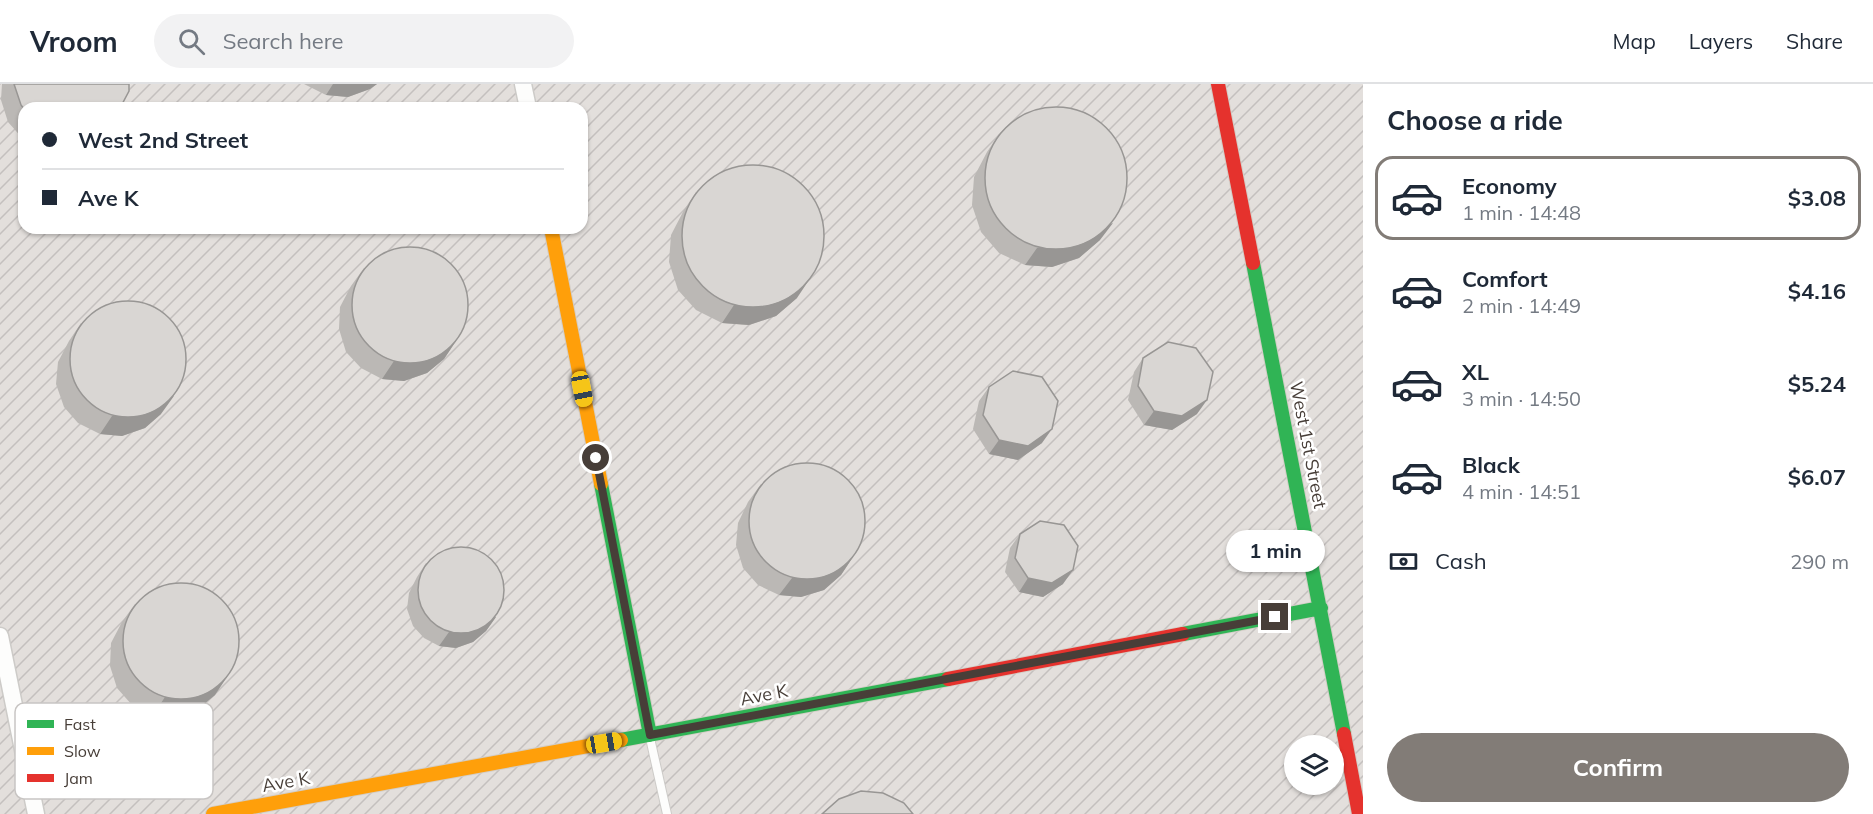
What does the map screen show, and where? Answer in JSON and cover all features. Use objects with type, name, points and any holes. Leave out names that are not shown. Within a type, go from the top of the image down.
[{"type":"street","points":[[523,84],[527,102]]},
{"type":"street","name":"West 1st Street","points":[[1218,84],[1359,814]]},
{"type":"street","points":[[552,234],[650,735]]},
{"type":"street","name":"Ave K","points":[[213,814],[650,735],[1321,608]]},
{"type":"street","points":[[0,636],[15,710]]},
{"type":"street","points":[[33,799],[36,814]]},
{"type":"lane","points":[[650,735],[667,814]]},
{"type":"shaded area","points":[[0,84],[1363,84],[1363,814],[0,814]]},
{"type":"building","points":[[14,84],[129,84],[129,91],[123,102],[20,102]]},
{"type":"building","points":[[1056,107],[1083,112],[1106,128],[1122,151],[1127,178],[1122,205],[1106,228],[1083,244],[1056,249],[1029,244],[1006,228],[990,205],[985,178],[990,151],[1006,128],[1029,112]]},
{"type":"building","points":[[753,165],[780,170],[803,186],[819,209],[824,236],[819,263],[803,286],[780,302],[753,307],[726,302],[703,286],[687,263],[682,236],[687,209],[703,186],[726,170]]},
{"type":"building","points":[[410,247],[432,251],[451,264],[464,283],[468,305],[464,327],[451,346],[432,359],[410,363],[388,359],[369,346],[356,327],[352,305],[356,283],[369,264],[388,251]]},
{"type":"building","points":[[128,301],[150,305],[169,318],[182,337],[186,359],[182,381],[169,400],[150,413],[128,417],[106,413],[87,400],[74,381],[70,359],[74,337],[87,318],[106,305]]},
{"type":"building","points":[[1168,342],[1196,348],[1213,372],[1207,400],[1182,416],[1154,411],[1138,386],[1143,358]]},
{"type":"building","points":[[1013,371],[1042,377],[1058,401],[1052,429],[1028,446],[999,440],[983,415],[989,387]]},
{"type":"building","points":[[807,463],[829,467],[848,480],[861,499],[865,521],[861,543],[848,562],[829,575],[807,579],[785,575],[766,562],[753,543],[749,521],[753,499],[766,480],[785,467]]},
{"type":"building","points":[[1040,521],[1064,525],[1078,546],[1073,570],[1052,583],[1028,578],[1015,558],[1020,534]]},
{"type":"building","points":[[453,547],[469,547],[492,559],[501,573],[504,590],[501,607],[492,621],[469,633],[453,633],[437,626],[425,614],[418,598],[418,582],[425,566],[437,554]]},
{"type":"building","points":[[181,583],[203,587],[222,600],[235,619],[239,641],[235,663],[222,682],[203,695],[181,699],[159,695],[140,682],[127,663],[123,641],[127,619],[140,600],[159,587]]},
{"type":"building","points":[[861,791],[883,793],[904,803],[913,814],[822,814],[839,799]]},
{"type":"traffic: fast","points":[[1253,263],[1344,734]]},
{"type":"traffic: fast","points":[[601,484],[650,735]]},
{"type":"traffic: fast","points":[[1183,634],[1321,608]]},
{"type":"traffic: fast","points":[[621,740],[948,679]]},
{"type":"traffic: slow","points":[[552,234],[601,484]]},
{"type":"traffic: slow","points":[[213,814],[621,740]]},
{"type":"traffic: jam","points":[[1218,84],[1253,263]]},
{"type":"traffic: jam","points":[[948,679],[1183,634]]},
{"type":"traffic: jam","points":[[1344,734],[1359,814]]},
{"type":"route","points":[[596,458],[650,735],[1275,617]]}]
